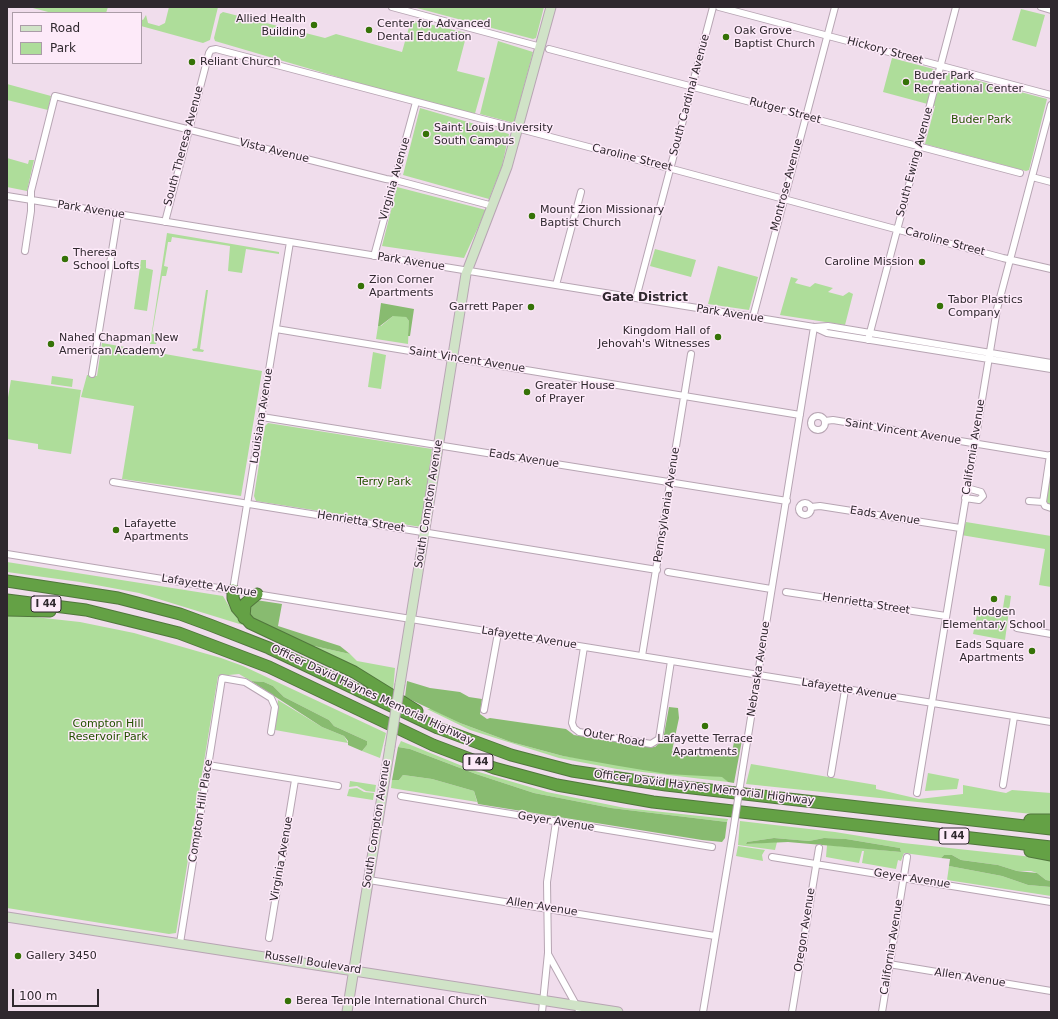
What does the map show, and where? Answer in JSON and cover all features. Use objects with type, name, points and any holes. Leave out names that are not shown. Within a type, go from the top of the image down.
[{"type":"highway","name":"Officer David Haynes Memorial Highway","points":[[7,581],[118,598],[180,614],[210,624],[269,648],[438,728],[511,754],[549,765],[604,777],[1051,829]]},
{"type":"highway","points":[[233,590],[234,604],[244,618],[259,627],[365,678],[419,713],[438,728]]},
{"type":"highway","points":[[244,618],[245,604],[257,594]]},
{"type":"highway","name":"Officer David Haynes Memorial Highway","points":[[7,600],[86,610],[148,624],[209,643],[269,667],[439,748],[494,768],[557,785],[653,802],[1051,847]]},
{"type":"highway","points":[[7,610],[86,610]]},
{"type":"highway","points":[[994,822],[1051,820]]},
{"type":"highway","points":[[1014,843],[1026,850],[1051,855]]},
{"type":"main road","name":"South Compton Avenue","points":[[347,1012],[467,271],[493,206],[545,48],[551,7]]},
{"type":"main road","name":"Russell Boulevard","points":[[7,916],[544,1000],[578,1009],[618,1012]]},
{"type":"street","name":"Rutger Street","points":[[392,7],[1020,173]]},
{"type":"street","name":"South Cardinal Avenue","points":[[636,298],[713,7]]},
{"type":"street","name":"Hickory Street","points":[[719,7],[1051,95]]},
{"type":"street","name":"Montrose Avenue","points":[[753,317],[835,7]]},
{"type":"street","name":"South Ewing Avenue","points":[[868,340],[956,7]]},
{"type":"street","points":[[1041,7],[1051,10]]},
{"type":"street","name":"Caroline Street","points":[[213,50],[670,168],[1010,260],[1051,269]]},
{"type":"street","name":"South Theresa Avenue","points":[[165,222],[208,56],[213,50]]},
{"type":"street","name":"Vista Avenue","points":[[31,200],[31,192],[55,96],[493,206]]},
{"type":"street","name":"Virginia Avenue","points":[[374,256],[416,102]]},
{"type":"street","name":"California Avenue","points":[[917,793],[999,300],[1051,106]]},
{"type":"street","points":[[1032,177],[1051,182]]},
{"type":"street","points":[[556,285],[581,192]]},
{"type":"street","name":"Park Avenue","points":[[7,196],[814,327],[828,326],[1051,369]]},
{"type":"street","points":[[25,251],[31,200]]},
{"type":"street","points":[[92,374],[118,214]]},
{"type":"street","name":"Louisiana Avenue","points":[[233,590],[290,242]]},
{"type":"street","name":"Park Avenue","points":[[814,327],[827,333],[868,340],[1051,363]]},
{"type":"street","name":"Nebraska Avenue","points":[[703,1012],[814,327]]},
{"type":"street","name":"Saint Vincent Avenue","points":[[276,329],[800,414]]},
{"type":"street","name":"Pennsylvania Avenue","points":[[642,656],[691,354]]},
{"type":"street","name":"Eads Avenue","points":[[262,417],[786,501]]},
{"type":"street","name":"Saint Vincent Avenue","points":[[826,421],[833,420],[1051,455]]},
{"type":"street","points":[[1051,455],[1043,502],[1044,506],[1051,508]]},
{"type":"street","name":"Henrietta Street","points":[[113,482],[657,570]]},
{"type":"street","points":[[965,498],[980,500],[983,496],[983,494],[979,491],[967,488]]},
{"type":"street","points":[[1029,501],[1043,502]]},
{"type":"street","name":"Eads Avenue","points":[[811,507],[820,506],[960,528]]},
{"type":"street","name":"Lafayette Avenue","points":[[7,554],[931,704],[1051,722]]},
{"type":"street","points":[[668,572],[771,590]]},
{"type":"street","name":"Henrietta Street","points":[[786,592],[946,616]]},
{"type":"street","points":[[1017,628],[1051,634]]},
{"type":"street","points":[[484,710],[498,633]]},
{"type":"street","name":"Outer Road","points":[[584,647],[572,724],[574,728],[579,732],[651,744],[656,743],[659,739],[671,661]]},
{"type":"street","name":"Compton Hill Place","points":[[180,943],[222,678],[244,682],[271,698],[275,707],[271,732]]},
{"type":"street","points":[[831,774],[845,690]]},
{"type":"street","points":[[1003,785],[1014,717]]},
{"type":"street","points":[[208,766],[338,786]]},
{"type":"street","name":"Virginia Avenue","points":[[268,938],[295,780]]},
{"type":"street","name":"Geyer Avenue","points":[[401,796],[712,847]]},
{"type":"street","points":[[542,1012],[548,953],[547,908],[549,866],[556,822]]},
{"type":"street","name":"Oregon Avenue","points":[[792,1012],[819,848]]},
{"type":"street","name":"Geyer Avenue","points":[[772,857],[1051,902]]},
{"type":"street","name":"California Avenue","points":[[882,1012],[907,857]]},
{"type":"street","name":"Allen Avenue","points":[[368,880],[715,936]]},
{"type":"street","points":[[548,953],[578,1009]]},
{"type":"street","name":"Allen Avenue","points":[[890,964],[1051,990]]},
{"type":"green space","points":[[29,7],[108,7],[106,12],[48,12]]},
{"type":"green space","points":[[169,7],[218,7],[210,40],[203,43],[142,26],[142,20],[146,15],[148,23],[159,26],[165,23]]},
{"type":"green space","points":[[413,7],[544,7],[536,38],[533,39]]},
{"type":"green space","points":[[1021,9],[1045,15],[1036,47],[1012,40]]},
{"type":"green space","points":[[223,12],[325,38],[336,34],[402,52],[411,20],[467,33],[457,71],[485,78],[474,117],[215,41],[214,38],[220,14]]},
{"type":"green space","points":[[498,41],[533,52],[514,123],[480,114]]},
{"type":"green space","name":"Buder Park","points":[[892,58],[1047,99],[1029,170],[1026,171],[925,144],[935,106],[883,92]]},
{"type":"green space","points":[[7,84],[51,96],[48,110],[7,100]]},
{"type":"green space","points":[[420,108],[509,134],[502,166],[489,199],[403,175]]},
{"type":"green space","points":[[7,158],[28,164],[29,160],[34,160],[27,191],[7,187]]},
{"type":"green space","points":[[397,187],[486,210],[464,258],[382,246]]},
{"type":"green space","points":[[167,233],[279,252],[279,254],[246,249],[242,273],[228,271],[230,246],[172,237],[171,242],[168,242],[164,266],[168,267],[166,276],[162,276],[152,334],[157,335],[156,344],[150,344]]},
{"type":"green space","points":[[655,249],[696,260],[691,277],[650,266]]},
{"type":"green space","points":[[141,260],[146,260],[146,268],[153,270],[147,311],[134,309]]},
{"type":"green space","points":[[718,266],[758,277],[749,310],[708,304]]},
{"type":"green space","points":[[791,277],[798,279],[795,283],[810,287],[815,283],[833,288],[828,292],[843,296],[849,292],[853,294],[845,325],[780,315]]},
{"type":"green space","points":[[206,290],[208,290],[200,349],[204,350],[203,352],[193,351],[192,349],[197,348]]},
{"type":"green space","points":[[381,303],[414,309],[410,336],[408,336],[409,321],[406,317],[393,316],[378,326]]},
{"type":"green space","points":[[400,315],[406,317],[409,321],[408,344],[376,339],[378,326],[381,326],[393,316]]},
{"type":"green space","points":[[102,343],[262,371],[241,496],[122,479],[134,406],[81,397],[87,375],[97,376]]},
{"type":"green space","points":[[373,352],[386,355],[381,389],[368,387]]},
{"type":"green space","points":[[52,376],[73,379],[72,387],[51,384]]},
{"type":"green space","points":[[11,380],[81,390],[71,454],[38,449],[38,444],[7,439],[7,403]]},
{"type":"green space","name":"Terry Park","points":[[268,423],[432,449],[421,527],[256,501],[254,496],[265,426]]},
{"type":"green space","points":[[1051,466],[1050,505],[1046,504],[1045,500]]},
{"type":"green space","points":[[966,522],[1051,536],[1051,587],[1039,585],[1045,549],[961,535]]},
{"type":"green space","points":[[7,562],[223,596],[233,613],[246,626],[139,593],[80,582],[7,572]]},
{"type":"green space","points":[[1005,595],[1011,596],[1005,640],[973,634],[978,610],[988,613],[1002,614]]},
{"type":"green space","points":[[256,600],[282,604],[278,626],[340,646],[350,654],[314,646],[306,647],[250,617],[249,608]]},
{"type":"green space","name":"Compton Hill Reservoir Park","points":[[7,614],[80,622],[134,633],[221,658],[243,666],[386,733],[380,758],[362,751],[367,745],[367,741],[334,726],[329,720],[284,697],[273,686],[264,682],[251,681],[239,674],[218,676],[176,933],[169,934],[7,908]]},
{"type":"green space","points":[[314,646],[350,654],[357,661],[395,668],[393,692],[306,647]]},
{"type":"green space","points":[[251,681],[264,682],[273,686],[284,697],[329,720],[334,726],[367,741],[367,745],[362,751],[348,745],[348,741],[344,736],[322,727]]},
{"type":"green space","points":[[407,681],[430,688],[460,692],[469,697],[482,699],[480,714],[487,719],[490,718],[566,729],[574,735],[650,747],[655,747],[663,740],[669,707],[678,708],[679,718],[672,751],[695,755],[700,752],[727,756],[732,752],[734,742],[736,740],[742,740],[734,783],[728,782],[722,777],[667,774],[563,756],[511,742],[460,723],[405,697]]},
{"type":"green space","points":[[278,700],[322,727],[344,736],[348,743],[275,730]]},
{"type":"green space","points":[[427,709],[432,709],[460,723],[511,742],[563,756],[723,777],[728,782],[617,769],[559,758],[470,730]]},
{"type":"green space","points":[[401,741],[472,770],[547,792],[625,808],[728,819],[727,822],[611,808],[534,793],[476,774],[410,749],[398,747]]},
{"type":"green space","points":[[398,747],[410,749],[476,774],[534,793],[611,808],[727,822],[725,838],[722,842],[702,840],[478,804],[474,791],[432,779],[403,775],[399,780],[392,780]]},
{"type":"green space","points":[[751,764],[876,785],[876,789],[919,799],[963,794],[963,785],[1006,793],[1012,790],[1051,793],[1051,816],[746,784]]},
{"type":"green space","points":[[928,773],[959,779],[957,789],[925,791]]},
{"type":"green space","points":[[403,775],[432,779],[474,791],[477,802],[391,788],[392,780],[399,780]]},
{"type":"green space","points":[[350,781],[376,785],[375,792],[366,791],[357,786],[349,787]]},
{"type":"green space","points":[[357,788],[364,792],[374,793],[373,800],[347,796],[349,789]]},
{"type":"green space","points":[[740,821],[835,832],[903,843],[1051,859],[1051,881],[1046,880],[1037,873],[1031,871],[1017,871],[998,865],[961,860],[952,855],[944,855],[941,858],[904,853],[901,861],[898,860],[896,869],[862,863],[864,851],[862,851],[859,863],[826,857],[827,845],[901,852],[900,848],[846,839],[824,838],[809,841],[774,838],[747,842],[746,844],[777,842],[775,850],[738,845]]},
{"type":"green space","points":[[774,838],[809,841],[824,838],[846,839],[900,848],[901,852],[788,842],[746,844],[747,842]]},
{"type":"green space","points":[[738,846],[765,850],[762,855],[763,861],[736,856]]},
{"type":"green space","points":[[944,855],[952,855],[961,860],[998,865],[1017,871],[1037,873],[1046,880],[1051,881],[1051,887],[1028,885],[1002,876],[949,866],[950,859],[941,858]]},
{"type":"green space","points":[[949,866],[1002,876],[1028,885],[1051,887],[1051,896],[947,880]]},
{"type":"place","name":"Allied Health Building","points":[[314,25]]},
{"type":"place","name":"Center for Advanced Dental Education","points":[[369,30]]},
{"type":"place","name":"Oak Grove Baptist Church","points":[[726,37]]},
{"type":"place","name":"Reliant Church","points":[[192,62]]},
{"type":"place","name":"Buder Park Recreational Center","points":[[906,82]]},
{"type":"place","name":"Saint Louis University South Campus","points":[[426,134]]},
{"type":"place","name":"Mount Zion Missionary Baptist Church","points":[[532,216]]},
{"type":"place","name":"Theresa School Lofts","points":[[65,259]]},
{"type":"place","name":"Caroline Mission","points":[[922,262]]},
{"type":"place","name":"Zion Corner Apartments","points":[[361,286]]},
{"type":"place","name":"Tabor Plastics Company","points":[[940,306]]},
{"type":"place","name":"Garrett Paper","points":[[531,307]]},
{"type":"place","name":"Kingdom Hall of Jehovah's Witnesses","points":[[718,337]]},
{"type":"place","name":"Nahed Chapman New American Academy","points":[[51,344]]},
{"type":"place","name":"Greater House of Prayer","points":[[527,392]]},
{"type":"place","name":"Lafayette Apartments","points":[[116,530]]},
{"type":"place","name":"Hodgen Elementary School","points":[[994,599]]},
{"type":"place","name":"Eads Square Apartments","points":[[1032,651]]},
{"type":"place","name":"Lafayette Terrace Apartments","points":[[705,726]]},
{"type":"place","name":"Gallery 3450","points":[[18,956]]},
{"type":"place","name":"Berea Temple International Church","points":[[288,1001]]},
{"type":"district","name":"Gate District","points":[[645,298]]}]
